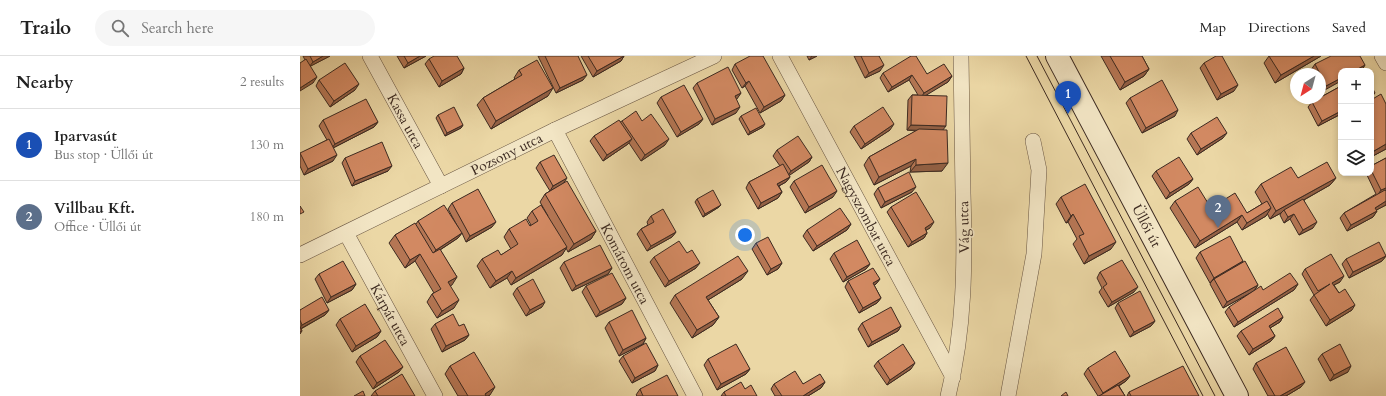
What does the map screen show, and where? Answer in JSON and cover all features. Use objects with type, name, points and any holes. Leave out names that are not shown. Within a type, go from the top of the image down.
[{"type":"main road","name":"Üllői út","points":[[1057,56],[1237,396]]},
{"type":"street","name":"Kassa utca","points":[[370,56],[441,186]]},
{"type":"street","name":"Pozsony utca","points":[[300,255],[555,130],[714,56]]},
{"type":"street","name":"Nagyszombat utca","points":[[780,56],[953,377]]},
{"type":"street","name":"Vág utca","points":[[948,396],[953,377],[963,307],[965,257],[961,56]]},
{"type":"street","points":[[1382,56],[1386,63]]},
{"type":"street","name":"Komárom utca","points":[[555,130],[695,396]]},
{"type":"street","points":[[1008,396],[1034,254],[1039,170],[1033,141]]},
{"type":"street","name":"Kárpát utca","points":[[346,233],[435,396]]},
{"type":"building","points":[[310,56],[323,56],[313,62]]},
{"type":"building","points":[[404,56],[420,56],[408,63]]},
{"type":"building","points":[[434,56],[457,56],[464,68],[442,81],[429,59]]},
{"type":"building","points":[[545,56],[578,56],[587,75],[560,88]]},
{"type":"building","points":[[588,56],[624,56],[597,71]]},
{"type":"building","points":[[750,56],[763,56],[785,95],[764,107],[749,81],[746,83],[735,64]]},
{"type":"building","points":[[861,56],[879,56],[884,65],[869,73]]},
{"type":"building","points":[[911,56],[916,56],[927,74],[944,64],[952,76],[924,93],[912,75],[892,87],[883,73]]},
{"type":"building","points":[[1110,56],[1142,56],[1149,69],[1125,82]]},
{"type":"building","points":[[1216,56],[1222,56],[1238,85],[1221,94],[1204,63]]},
{"type":"building","points":[[1269,56],[1314,56],[1293,68],[1290,68],[1290,70],[1281,75]]},
{"type":"building","points":[[1331,56],[1360,56],[1365,65],[1360,68],[1338,68],[1338,80],[1326,86],[1326,68],[1317,68],[1315,64]]},
{"type":"building","points":[[306,59],[317,77],[300,88],[300,63]]},
{"type":"building","points":[[537,60],[553,88],[496,121],[483,98],[522,75],[519,70]]},
{"type":"building","points":[[345,63],[359,84],[334,101],[319,80]]},
{"type":"building","points":[[728,67],[741,93],[735,96],[740,107],[715,119],[697,83]]},
{"type":"building","points":[[1162,80],[1178,110],[1146,128],[1130,98]]},
{"type":"building","points":[[684,85],[703,119],[681,132],[661,97]]},
{"type":"building","points":[[1338,88],[1338,113],[1322,121],[1313,104],[1326,104],[1326,94]]},
{"type":"building","points":[[1381,94],[1386,104],[1386,144],[1374,151],[1374,104],[1374,98]]},
{"type":"building","points":[[912,95],[947,96],[946,126],[911,125]]},
{"type":"building","points":[[366,99],[378,122],[335,144],[323,120]]},
{"type":"building","points":[[454,107],[463,125],[447,133],[438,115]]},
{"type":"building","points":[[883,107],[894,124],[865,144],[854,126]]},
{"type":"building","points":[[756,108],[765,124],[750,132],[741,116]]},
{"type":"building","points":[[636,111],[642,121],[651,114],[669,139],[645,155],[622,121]]},
{"type":"building","points":[[1217,117],[1227,133],[1201,149],[1191,133]]},
{"type":"building","points":[[619,120],[632,139],[607,155],[594,136]]},
{"type":"building","points":[[919,129],[947,130],[948,163],[916,165],[916,159],[879,177],[869,157]]},
{"type":"building","points":[[798,136],[812,157],[791,171],[777,150]]},
{"type":"building","points":[[329,139],[337,155],[308,169],[300,153]]},
{"type":"building","points":[[382,142],[392,166],[355,181],[345,158]]},
{"type":"building","points":[[554,155],[567,178],[553,186],[540,162]]},
{"type":"building","points":[[1179,157],[1193,179],[1170,193],[1156,171]]},
{"type":"building","points":[[1386,158],[1386,188],[1381,190],[1374,176],[1374,164]]},
{"type":"building","points":[[1327,162],[1336,178],[1276,211],[1261,184],[1291,167],[1298,178]]},
{"type":"building","points":[[783,164],[790,177],[777,184],[782,192],[761,203],[749,182]]},
{"type":"building","points":[[822,165],[837,191],[809,207],[794,181]]},
{"type":"building","points":[[909,172],[916,187],[885,202],[878,188]]},
{"type":"building","points":[[567,181],[596,231],[574,244],[545,194]]},
{"type":"building","points":[[1085,184],[1116,242],[1089,256],[1079,236],[1084,234],[1073,214],[1071,216],[1061,197]]},
{"type":"building","points":[[1198,187],[1211,208],[1235,193],[1247,213],[1267,201],[1271,208],[1247,223],[1242,215],[1200,241],[1175,201]]},
{"type":"building","points":[[478,189],[496,222],[470,236],[452,203]]},
{"type":"building","points":[[713,190],[721,205],[705,214],[697,199]]},
{"type":"building","points":[[1385,190],[1386,201],[1375,208],[1377,211],[1351,225],[1344,213]]},
{"type":"building","points":[[916,192],[934,222],[925,228],[927,233],[912,242],[891,207]]},
{"type":"building","points":[[1303,199],[1317,222],[1303,230],[1294,214],[1288,217],[1284,210]]},
{"type":"building","points":[[444,205],[462,233],[436,250],[418,221]]},
{"type":"building","points":[[541,205],[567,247],[516,278],[512,271],[496,281],[482,259],[498,250],[501,255],[518,244],[509,229],[526,219],[530,226],[538,221],[532,211]]},
{"type":"building","points":[[300,206],[304,212],[300,214]]},
{"type":"building","points":[[840,208],[851,224],[817,246],[807,230]]},
{"type":"building","points":[[663,209],[676,232],[651,246],[641,229],[654,222],[651,216]]},
{"type":"building","points":[[415,223],[433,253],[440,249],[457,277],[448,282],[459,300],[442,311],[432,294],[441,289],[420,254],[410,260],[395,235]]},
{"type":"building","points":[[1230,236],[1243,261],[1214,278],[1200,252]]},
{"type":"building","points":[[768,237],[782,263],[771,269],[756,243]]},
{"type":"building","points":[[857,240],[870,264],[847,277],[834,253]]},
{"type":"building","points":[[679,241],[687,253],[692,250],[700,263],[669,281],[654,257]]},
{"type":"building","points":[[1379,242],[1386,256],[1353,272],[1346,259]]},
{"type":"building","points":[[600,245],[612,268],[576,286],[564,262]]},
{"type":"building","points":[[1331,254],[1344,276],[1332,283],[1339,293],[1345,289],[1355,305],[1330,320],[1314,295],[1330,284],[1318,291],[1305,269]]},
{"type":"building","points":[[738,256],[748,271],[706,297],[719,317],[697,330],[675,295]]},
{"type":"building","points":[[1122,260],[1138,287],[1112,302],[1103,287],[1107,284],[1100,272]]},
{"type":"building","points":[[343,261],[356,284],[331,297],[319,274]]},
{"type":"building","points":[[1245,261],[1258,285],[1227,302],[1214,279]]},
{"type":"building","points":[[873,268],[880,279],[873,283],[881,298],[863,308],[848,281]]},
{"type":"building","points":[[612,273],[626,298],[600,312],[586,286]]},
{"type":"building","points":[[1290,273],[1298,284],[1238,322],[1229,307],[1261,286],[1263,290]]},
{"type":"building","points":[[533,279],[545,302],[530,310],[517,288]]},
{"type":"building","points":[[1140,291],[1155,321],[1134,332],[1118,303]]},
{"type":"building","points":[[322,297],[329,310],[302,325],[300,320],[300,310]]},
{"type":"building","points":[[365,304],[381,331],[356,346],[340,319]]},
{"type":"building","points":[[891,307],[901,326],[872,342],[862,323]]},
{"type":"building","points":[[1278,308],[1283,317],[1269,326],[1275,336],[1253,349],[1241,331]]},
{"type":"building","points":[[632,310],[646,338],[623,350],[609,322]]},
{"type":"building","points":[[453,314],[459,326],[464,324],[469,335],[446,346],[435,324]]},
{"type":"building","points":[[385,340],[403,367],[377,383],[360,356]]},
{"type":"building","points":[[646,343],[658,365],[635,378],[623,356]]},
{"type":"building","points":[[736,344],[750,369],[721,384],[708,359]]},
{"type":"building","points":[[903,344],[915,363],[890,380],[878,361]]},
{"type":"building","points":[[1340,344],[1351,366],[1334,375],[1322,354]]},
{"type":"building","points":[[1286,347],[1305,382],[1280,396],[1275,396],[1256,363]]},
{"type":"building","points":[[1115,351],[1130,376],[1103,393],[1088,368]]},
{"type":"building","points":[[474,352],[495,387],[485,394],[486,396],[468,396],[450,366]]},
{"type":"building","points":[[1183,366],[1199,396],[1131,396],[1129,392]]},
{"type":"building","points":[[795,371],[803,384],[820,374],[825,382],[803,396],[782,396],[774,384]]},
{"type":"building","points":[[402,374],[415,396],[378,396],[375,391]]},
{"type":"building","points":[[667,375],[678,396],[643,396],[640,389]]},
{"type":"building","points":[[741,382],[745,389],[751,385],[757,396],[726,396],[724,392]]},
{"type":"building","points":[[1118,385],[1125,396],[1099,396]]},
{"type":"building","points":[[363,391],[365,396],[354,396]]},
{"type":"building","points":[[1066,392],[1068,396],[1061,396]]},
{"type":"tram line","points":[[1026,56],[1203,396]]},
{"type":"tram line","points":[[1037,56],[1215,396]]},
{"type":"place","name":"Iparvasút","points":[[1068,114]]},
{"type":"place","name":"Villbau Kft.","points":[[1218,228]]}]
